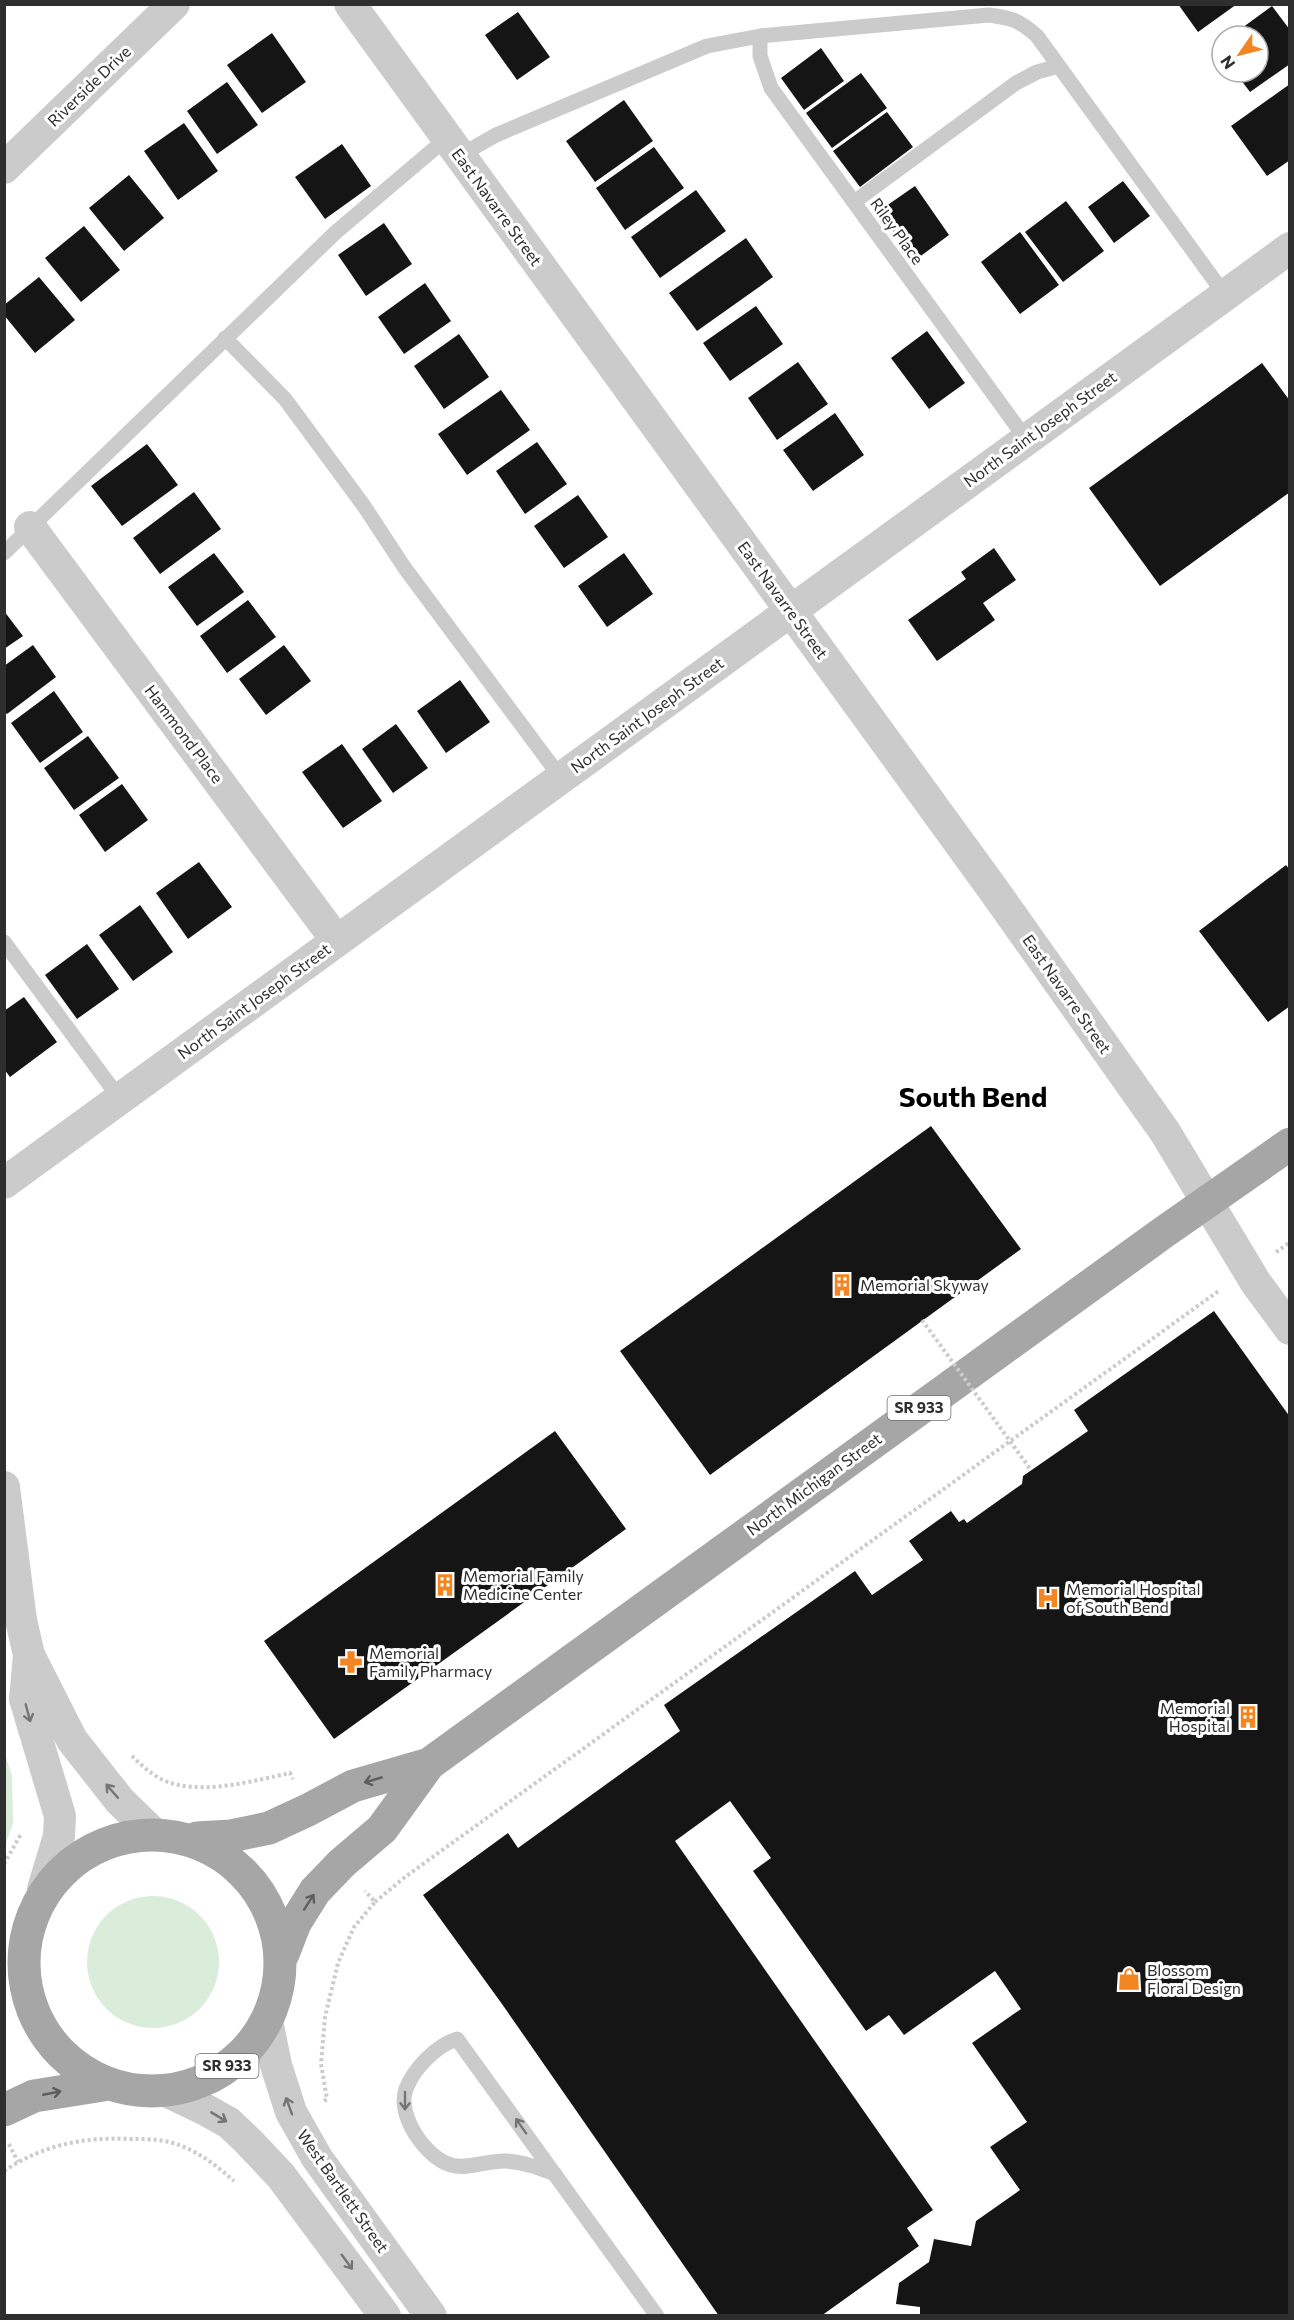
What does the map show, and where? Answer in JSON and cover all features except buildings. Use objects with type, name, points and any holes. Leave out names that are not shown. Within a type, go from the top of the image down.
[{"type":"main road","name":"North Michigan Street","points":[[283,1954],[295,1923],[315,1891],[342,1863],[382,1829],[429,1764],[1208,1200],[1290,1144]]},
{"type":"main road","name":"North Michigan Street","points":[[197,1838],[231,1836],[269,1827],[308,1810],[352,1786],[429,1764]]},
{"type":"main road","name":"SR 933","points":[[4,2003],[21,1962],[28,1923],[43,1890],[70,1864],[96,1849],[123,1838],[153,1833],[197,1838]]},
{"type":"main road","points":[[197,1838],[232,1863],[255,1888],[269,1916],[283,1954]]},
{"type":"main road","name":"SR 933","points":[[4,2110],[34,2096],[103,2085],[166,2091],[207,2079],[242,2055],[267,2021],[280,1988],[283,1954]]},
{"type":"main road","points":[[21,1962],[32,2003],[49,2038],[69,2062],[103,2085]]},
{"type":"street","name":"Riverside Drive","points":[[4,168],[174,4]]},
{"type":"street","name":"East Navarre Street","points":[[350,4],[1165,1132],[1256,1283],[1290,1329]]},
{"type":"street","name":"North Saint Joseph Street","points":[[4,1183],[1290,248]]},
{"type":"street","name":"Hammond Place","points":[[30,527],[337,941]]},
{"type":"street","points":[[4,1487],[21,1620],[29,1655],[72,1740],[120,1801],[153,1833]]},
{"type":"street","points":[[29,1655],[25,1699],[60,1816],[60,1836],[43,1890]]},
{"type":"street","name":"West Bartlett Street","points":[[267,2021],[276,2065],[291,2112],[317,2158],[431,2316]]},
{"type":"street","points":[[166,2091],[229,2123],[249,2142],[281,2176],[385,2316]]},
{"type":"lane","points":[[4,553],[336,232],[453,147],[496,135],[707,46],[760,36],[989,15],[1021,22],[1037,36],[1225,295]]},
{"type":"lane","name":"Riley Place","points":[[760,36],[760,56],[771,88],[1026,440]]},
{"type":"lane","points":[[854,202],[1016,83],[1037,72],[1059,66]]},
{"type":"lane","points":[[225,338],[285,399],[364,506],[404,567],[561,778]]},
{"type":"lane","points":[[4,942],[120,1099]]},
{"type":"lane","points":[[555,2174],[527,2164],[505,2161],[464,2167],[451,2165],[437,2158],[421,2142],[407,2119],[403,2098],[411,2076],[442,2047],[457,2039],[555,2174],[657,2316]]},
{"type":"path","points":[[1273,1254],[1290,1242]]},
{"type":"path","points":[[327,2099],[321,2064],[325,2018],[338,1963],[354,1927],[375,1902],[405,1877],[1223,1288]]},
{"type":"path","points":[[922,1320],[1031,1470]]},
{"type":"path","points":[[128,1753],[161,1780],[186,1786],[217,1787],[290,1773]]},
{"type":"path","points":[[4,1864],[24,1828]]},
{"type":"path","points":[[361,1886],[375,1902]]},
{"type":"path","points":[[5,2137],[18,2162]]},
{"type":"path","points":[[4,2171],[40,2152],[74,2141],[107,2138],[152,2139],[176,2144],[223,2171]]},
{"type":"green space","points":[[5,1755],[12,1775],[13,1823],[5,1846]]},
{"type":"green space","points":[[153,1896],[178,1901],[199,1916],[214,1937],[219,1962],[214,1987],[199,2008],[178,2023],[153,2028],[128,2023],[107,2008],[92,1987],[87,1962],[92,1937],[107,1916],[128,1901]]},
{"type":"place","name":"Memorial Skyway","points":[[842,1285]]},
{"type":"place","name":"Memorial Family Medicine Center","points":[[445,1585]]},
{"type":"place","name":"Memorial Hospital of South Bend","points":[[1048,1598]]},
{"type":"place","name":"Memorial Family Pharmacy","points":[[351,1662]]},
{"type":"place","name":"Memorial Hospital","points":[[1248,1717]]},
{"type":"place","name":"Blossom Floral Design","points":[[1129,1979]]},
{"type":"district","name":"South Bend","points":[[973,1097]]}]
